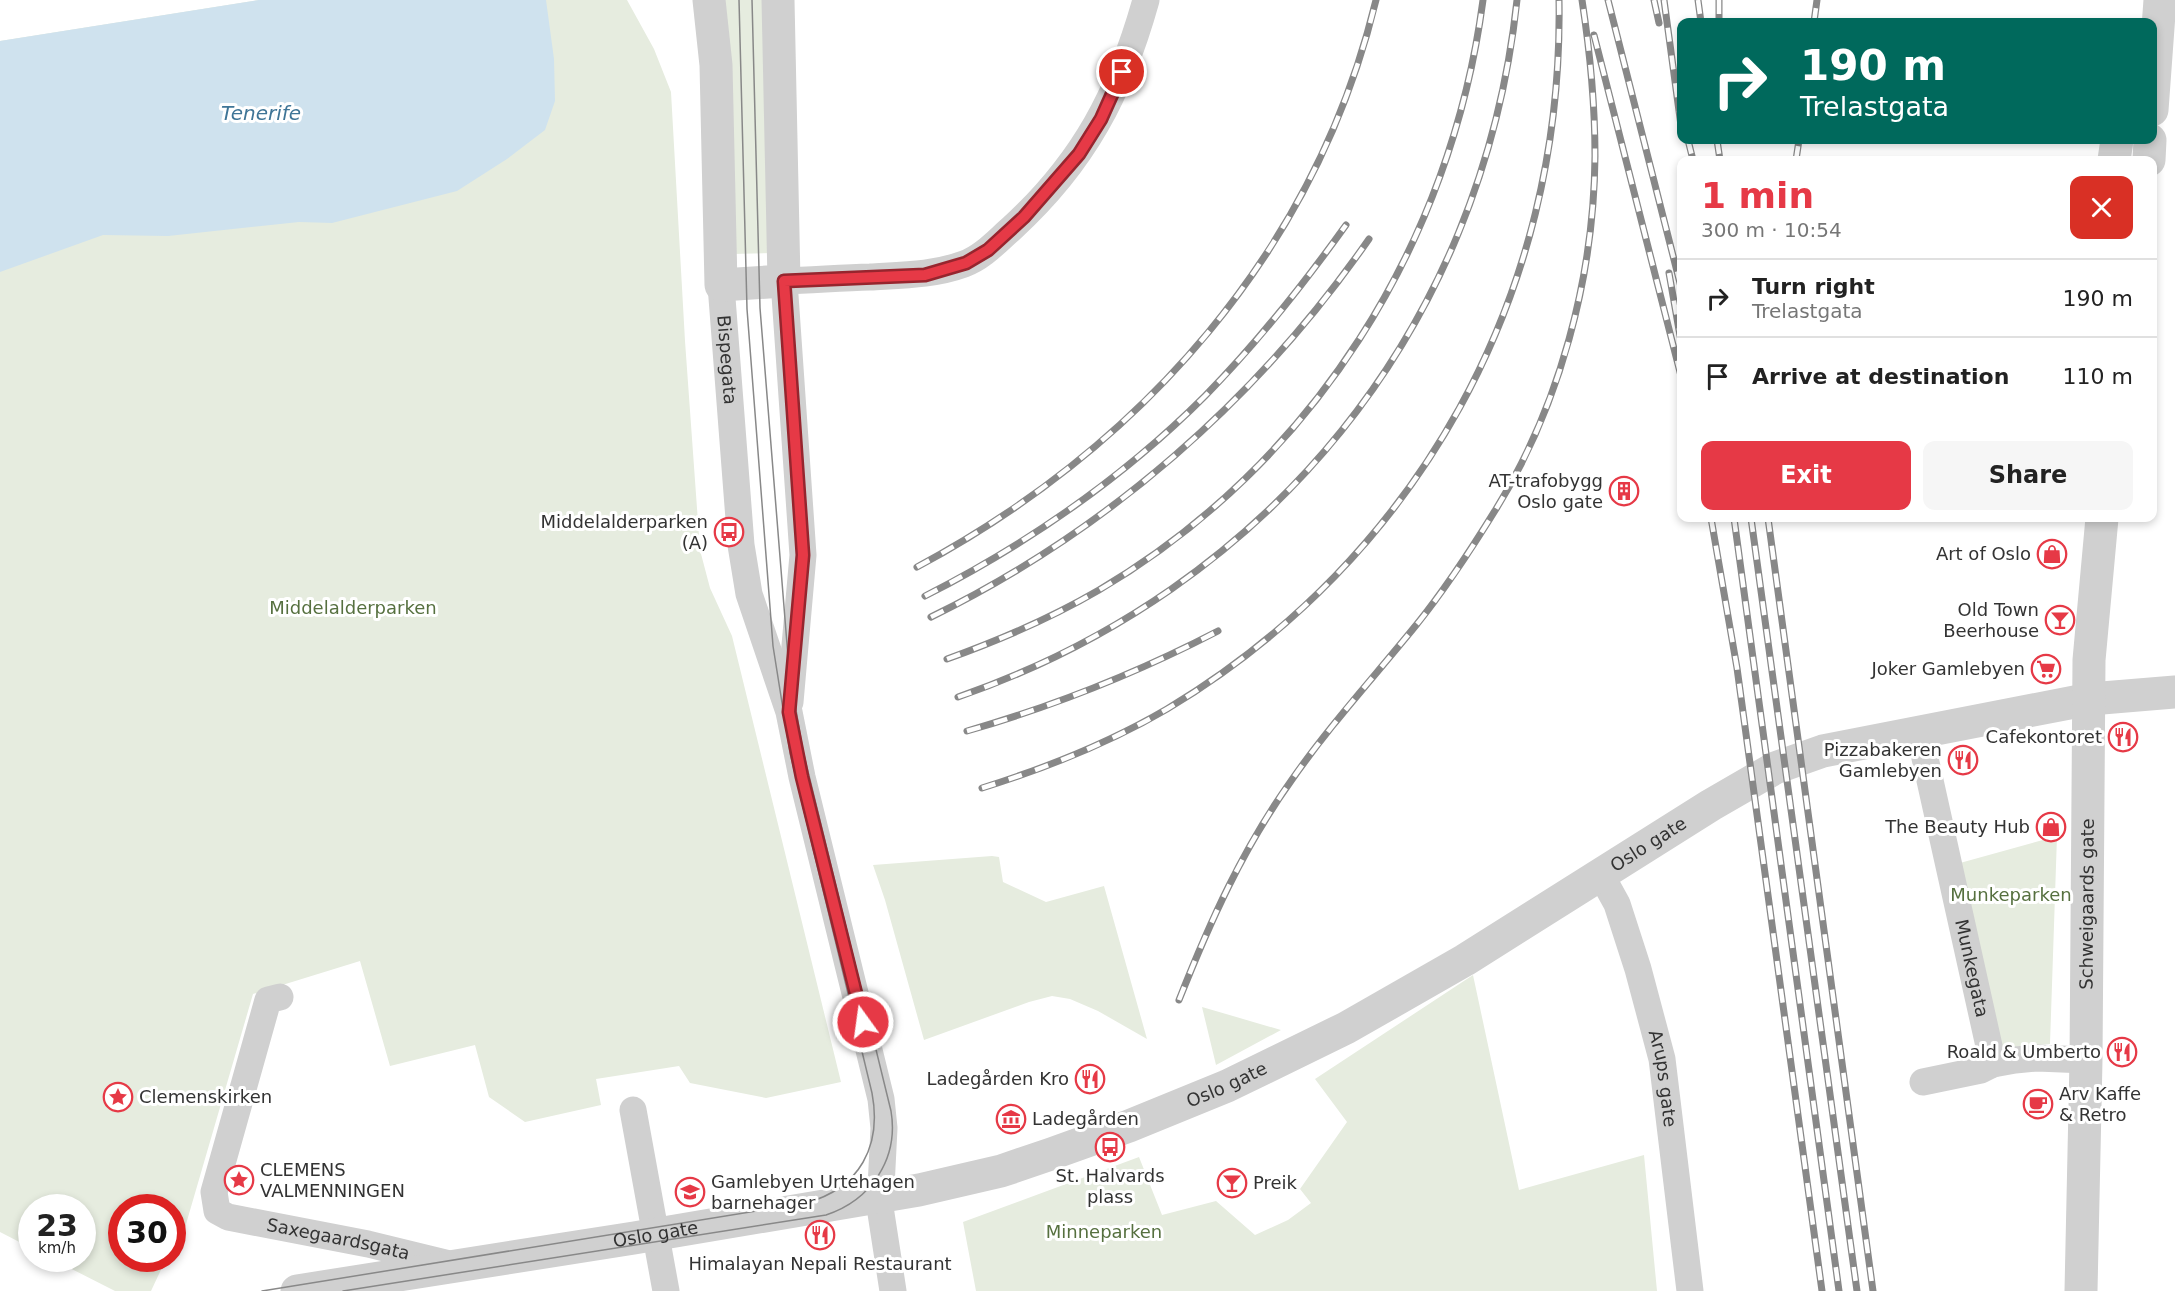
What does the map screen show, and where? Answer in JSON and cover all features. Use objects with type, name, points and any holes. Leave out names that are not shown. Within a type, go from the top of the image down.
[{"type":"street","name":"Bispegata","points":[[709,0],[716,65],[721,285],[744,572],[749,594],[789,712],[802,777],[881,1099],[884,1128],[881,1219],[893,1291]]},
{"type":"street","name":"Bispegata","points":[[778,0],[784,281],[803,555],[789,712]]},
{"type":"street","points":[[721,285],[925,275],[966,263],[988,250],[1024,217],[1086,143],[1101,119],[1122,72],[1146,0]]},
{"type":"street","points":[[2157,81],[2161,57],[2160,0]]},
{"type":"street","name":"Schweigaards gate","points":[[2081,1291],[2086,1060],[2089,660],[2102,522]]},
{"type":"street","name":"Oslo gate","points":[[297,1291],[880,1197],[948,1185],[1002,1171],[1129,1126],[1227,1086],[1346,1028],[1465,960],[1711,805],[1792,761],[1822,751],[2090,699],[2175,692]]},
{"type":"street","name":"Munkegata","points":[[1919,731],[1993,1064]]},
{"type":"street","name":"Arups gate","points":[[1601,875],[1617,904],[1638,969],[1662,1059],[1690,1291]]},
{"type":"street","name":"Saxegaardsgata","points":[[280,997],[268,1000],[214,1192],[217,1211],[228,1217],[368,1244],[457,1266]]},
{"type":"street","points":[[1923,1082],[1981,1070],[1993,1064],[2037,1058],[2086,1060]]},
{"type":"street","points":[[633,1110],[666,1291]]},
{"type":"green space","name":"Middelalderparken","points":[[259,0],[627,0],[654,49],[671,92],[700,550],[710,588],[732,636],[841,1082],[766,1098],[690,1083],[679,1066],[596,1079],[601,1105],[525,1122],[489,1097],[475,1045],[390,1066],[360,961],[253,994],[186,1224],[186,1194],[108,1194],[108,1272],[160,1272],[151,1291],[115,1291],[78,1272],[96,1272],[96,1194],[18,1194],[18,1241],[0,1232],[0,41]]},
{"type":"green space","points":[[717,0],[769,0],[774,253],[732,254]]},
{"type":"green space","name":"Munkeparken","points":[[2057,836],[2050,1044],[2001,1048],[1960,863]]},
{"type":"green space","points":[[999,857],[1003,882],[1046,902],[1104,886],[1147,1039],[1098,1011],[1070,999],[1052,996],[1029,1002],[924,1040],[873,865]]},
{"type":"green space","name":"Minneparken","points":[[1473,975],[1519,1190],[1644,1155],[1657,1291],[976,1291],[963,1222],[1139,1157],[1162,1215],[1216,1201],[1255,1235],[1288,1220],[1311,1203],[1300,1189],[1347,1122],[1315,1079]]},
{"type":"green space","points":[[1202,1007],[1281,1030],[1216,1065]]},
{"type":"water","name":"Tenerife","points":[[259,0],[546,0],[554,59],[555,101],[545,130],[507,159],[457,191],[332,223],[299,222],[168,236],[103,235],[0,272],[0,41]]},
{"type":"tram line","points":[[262,1291],[806,1203],[825,1196],[853,1176],[870,1147],[874,1130],[872,1093],[790,753],[773,646],[747,309],[739,0]]},
{"type":"tram line","points":[[343,1291],[826,1215],[856,1199],[868,1188],[886,1161],[891,1145],[891,1111],[803,751],[789,669],[760,308],[752,0]]},
{"type":"railway","points":[[917,567],[999,518],[1075,463],[1145,401],[1208,333],[1263,258],[1310,178],[1348,92],[1376,0]]},
{"type":"railway","points":[[947,659],[1025,628],[1081,600],[1176,538],[1245,479],[1306,412],[1359,339],[1404,261],[1440,177],[1466,90],[1483,0]]},
{"type":"railway","points":[[958,697],[1070,650],[1172,589],[1262,516],[1341,431],[1407,337],[1459,233],[1496,120],[1517,0]]},
{"type":"railway","points":[[982,788],[1100,744],[1167,709],[1256,647],[1335,576],[1403,496],[1459,408],[1504,314],[1535,214],[1554,109],[1559,0]]},
{"type":"railway","points":[[1179,1000],[1228,887],[1273,807],[1352,701],[1417,624],[1448,582],[1496,509],[1519,469],[1538,427],[1569,339],[1588,248],[1593,202],[1594,117],[1590,58],[1582,0]]},
{"type":"railway","points":[[1608,0],[1677,271]]},
{"type":"railway","points":[[1654,0],[1659,23]]},
{"type":"railway","points":[[1664,0],[1677,96]]},
{"type":"railway","points":[[1698,0],[1700,18]]},
{"type":"railway","points":[[1719,0],[1719,18]]},
{"type":"railway","points":[[1815,18],[1817,0]]},
{"type":"railway","points":[[1594,35],[1677,360]]},
{"type":"railway","points":[[1689,144],[1692,156]]},
{"type":"railway","points":[[1718,144],[1719,156]]},
{"type":"railway","points":[[1797,156],[1798,144]]},
{"type":"railway","points":[[925,596],[1000,554],[1073,507],[1174,426],[1224,376],[1261,334],[1346,225]]},
{"type":"railway","points":[[931,617],[996,583],[1058,544],[1117,502],[1174,456],[1228,407],[1278,354],[1325,298],[1369,239]]},
{"type":"railway","points":[[1669,273],[1677,319]]},
{"type":"railway","points":[[1712,522],[1737,668],[1822,1291]]},
{"type":"railway","points":[[1735,522],[1839,1291]]},
{"type":"railway","points":[[1752,522],[1857,1291]]},
{"type":"railway","points":[[1769,522],[1873,1291]]},
{"type":"railway","points":[[967,731],[1032,711],[1095,687],[1157,661],[1218,631]]},
{"type":"place","name":"AT-trafobygg Oslo gate","points":[[1624,491]]},
{"type":"place","name":"Middelalderparken (A)","points":[[729,532]]},
{"type":"place","name":"Art of Oslo","points":[[2052,554]]},
{"type":"place","name":"Old Town Beerhouse","points":[[2060,620]]},
{"type":"place","name":"Joker Gamlebyen","points":[[2046,669]]},
{"type":"place","name":"Cafekontoret","points":[[2123,737]]},
{"type":"place","name":"Pizzabakeren Gamlebyen","points":[[1963,760]]},
{"type":"place","name":"The Beauty Hub","points":[[2051,827]]},
{"type":"place","name":"Roald & Umberto","points":[[2122,1052]]},
{"type":"place","name":"Ladegården Kro","points":[[1090,1079]]},
{"type":"place","name":"Clemenskirken","points":[[118,1097]]},
{"type":"place","name":"Arv Kaffe & Retro","points":[[2038,1104]]},
{"type":"place","name":"Ladegården","points":[[1011,1119]]},
{"type":"place","name":"St. Halvards plass","points":[[1110,1147]]},
{"type":"place","name":"CLEMENS VALMENNINGEN","points":[[239,1180]]},
{"type":"place","name":"Preik","points":[[1232,1183]]},
{"type":"place","name":"Gamlebyen Urtehagen barnehager","points":[[690,1192]]},
{"type":"place","name":"Himalayan Nepali Restaurant","points":[[820,1235]]},
{"type":"route","points":[[863,1022],[802,777],[789,712],[803,567],[803,539],[784,281],[925,275],[966,263],[988,250],[1024,217],[1079,154],[1101,119],[1122,72]]}]
